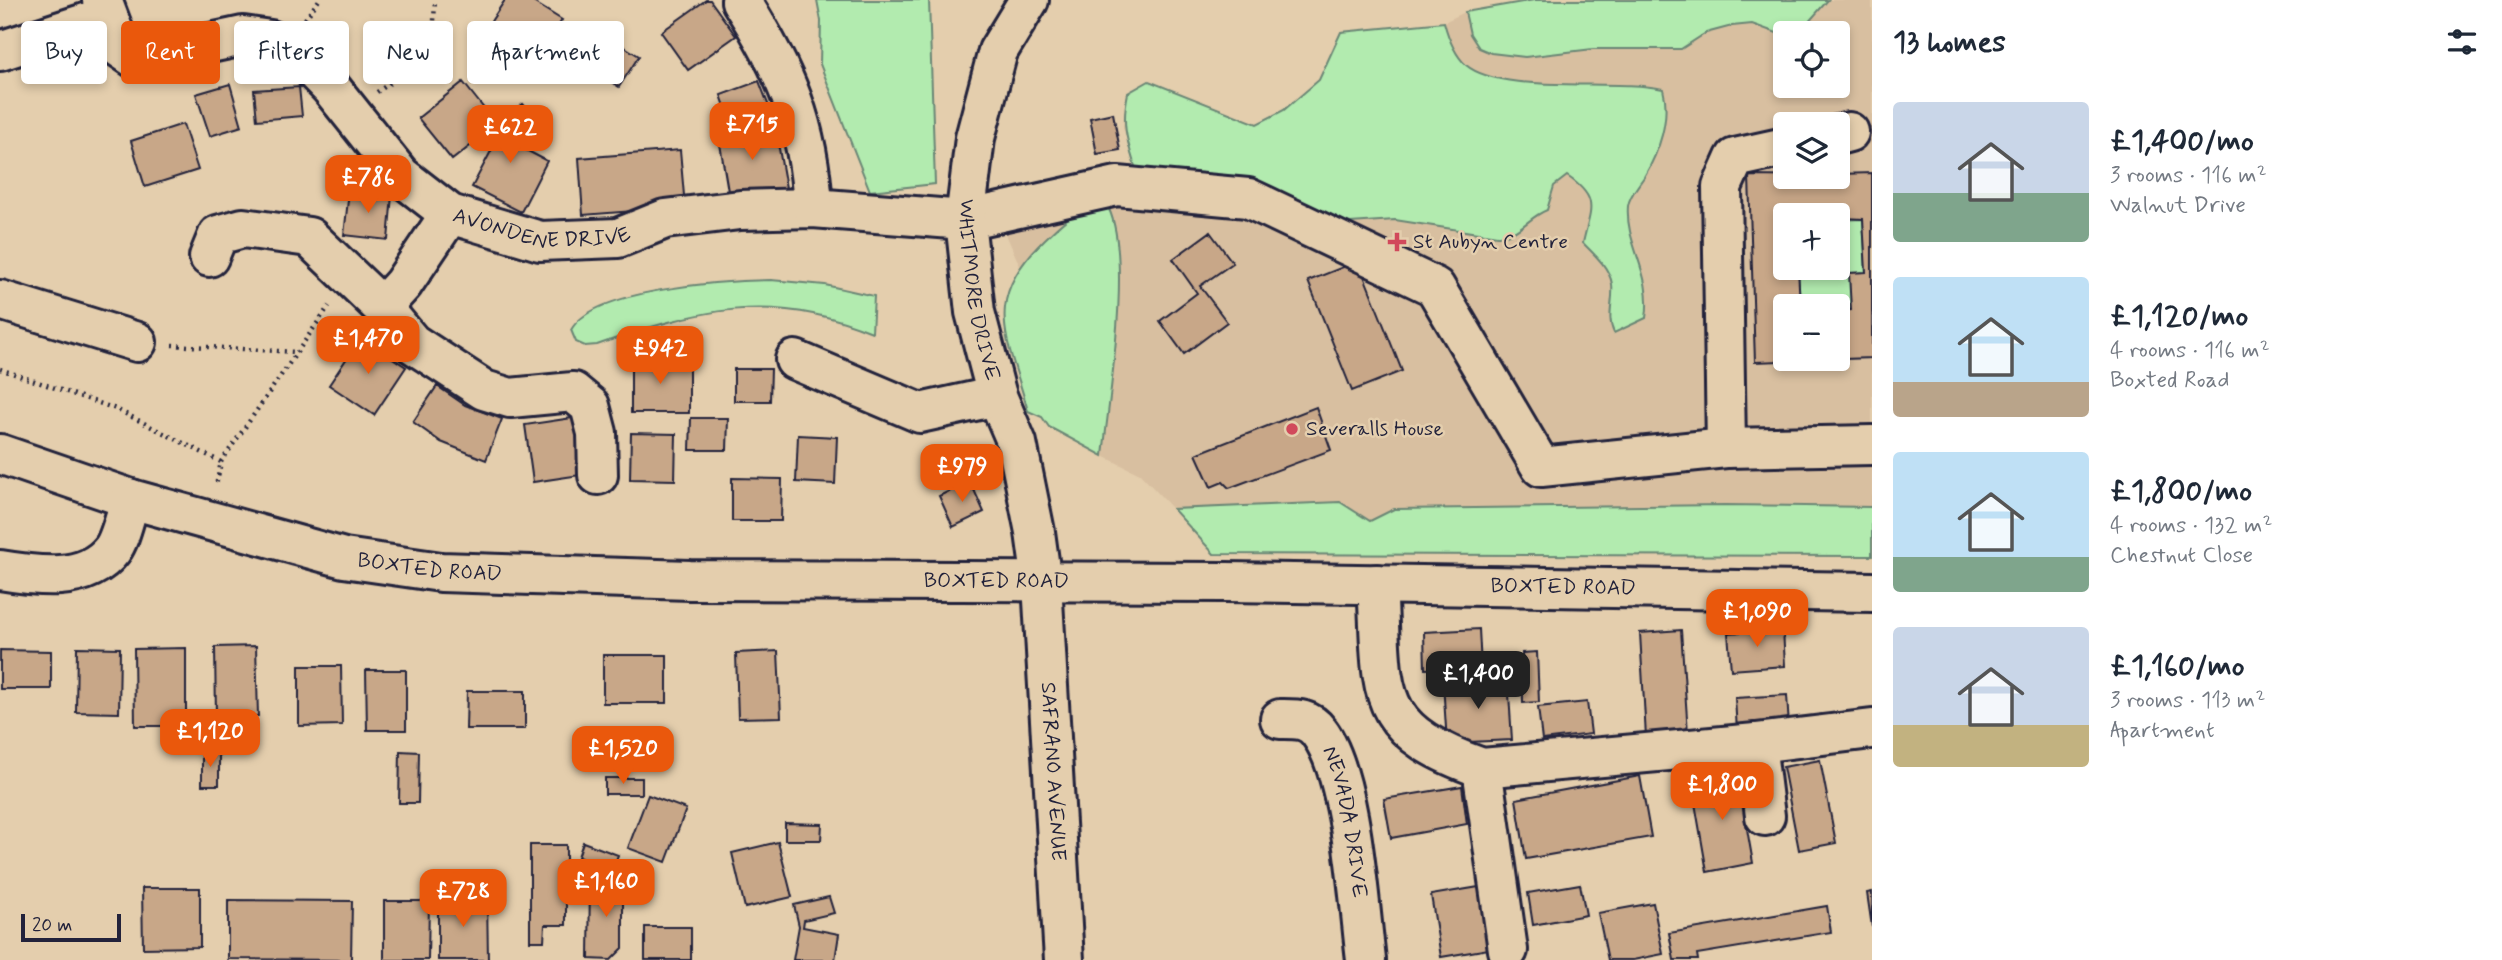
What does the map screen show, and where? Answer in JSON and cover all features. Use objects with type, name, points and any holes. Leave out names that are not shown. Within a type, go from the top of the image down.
[{"type":"street","name":"WHITMORE DRIVE","points":[[1029,0],[998,51],[975,138],[965,220],[975,312],[997,396],[1017,443],[1042,583]]},
{"type":"street","points":[[741,1],[772,50],[790,87],[811,175],[813,208]]},
{"type":"street","name":"AVONDENE DRIVE","points":[[105,8],[120,48],[136,59],[243,36],[270,40],[295,51],[351,112],[401,176],[450,214],[540,242],[618,238],[665,219],[813,208],[965,220],[1117,186],[1248,198],[1435,287],[1541,467],[1726,448]]},
{"type":"street","points":[[0,51],[105,8]]},
{"type":"street","points":[[1773,150],[1735,158],[1722,187],[1726,448],[1872,445]]},
{"type":"street","points":[[382,307],[403,284],[450,214]]},
{"type":"street","points":[[209,257],[218,235],[243,228],[309,237],[382,307],[412,342],[484,390],[510,398],[573,392],[590,406],[597,433],[597,475]]},
{"type":"street","points":[[0,300],[79,322],[137,342]]},
{"type":"street","points":[[795,360],[920,413],[997,396]]},
{"type":"street","name":"BOXTED ROAD","points":[[0,454],[131,499],[344,558],[442,572],[690,580],[1377,584],[1872,592]]},
{"type":"street","points":[[0,570],[64,576],[91,567],[113,550],[131,499]]},
{"type":"street","name":"SAFRANO AVENUE","points":[[1042,583],[1064,960]]},
{"type":"street","points":[[1377,584],[1387,702],[1414,737],[1443,755],[1482,768],[1756,743],[1872,729]]},
{"type":"street","name":"NEVADA DRIVE","points":[[1280,719],[1304,719],[1320,732],[1345,795],[1366,960]]},
{"type":"street","points":[[1756,743],[1765,816]]},
{"type":"street","points":[[1482,768],[1508,950]]},
{"type":"path","points":[[351,112],[406,72],[433,45],[435,0]]},
{"type":"path","points":[[214,493],[221,462],[329,306]]},
{"type":"path","points":[[137,342],[297,352]]},
{"type":"path","points":[[0,369],[116,409],[221,462]]},
{"type":"shaded area","name":"St Aubyn Centre","points":[[1534,0],[1872,0],[1872,507],[1725,505],[1394,509],[1370,521],[1339,502],[1173,509],[1140,474],[1103,456],[991,200],[1135,170],[1123,127],[1124,110],[1128,93],[1149,81],[1257,124],[1284,110],[1319,80],[1341,32],[1444,22],[1465,12]]},
{"type":"green space","points":[[817,0],[929,0],[935,184],[870,191],[820,64],[821,21]]},
{"type":"green space","points":[[1534,0],[1828,0],[1810,21],[1773,21],[1773,32],[1752,24],[1732,26],[1706,33],[1681,49],[1593,49],[1525,57],[1491,53],[1479,48],[1470,34],[1465,12]]},
{"type":"green space","points":[[1444,22],[1458,56],[1466,65],[1483,74],[1531,83],[1663,89],[1666,111],[1659,146],[1628,206],[1631,234],[1646,287],[1646,318],[1614,333],[1610,315],[1612,284],[1608,272],[1583,243],[1590,213],[1589,199],[1578,184],[1567,176],[1554,186],[1547,210],[1517,230],[1497,236],[1395,220],[1350,223],[1302,206],[1277,190],[1136,170],[1126,132],[1126,104],[1128,93],[1149,81],[1257,124],[1284,110],[1319,80],[1341,32]]},
{"type":"green space","points":[[1094,207],[1109,209],[1116,232],[1119,261],[1117,330],[1103,456],[1049,427],[1042,417],[1028,411],[1007,339],[1005,320],[1006,301],[1012,282],[1025,261],[1067,219]]},
{"type":"green space","points":[[1863,219],[1866,272],[1850,310],[1850,294],[1799,294],[1799,280],[1850,280],[1850,220]]},
{"type":"green space","points":[[771,280],[825,285],[874,296],[872,332],[835,319],[800,311],[767,308],[701,314],[597,345],[585,346],[576,342],[571,330],[584,316],[633,296],[694,285]]},
{"type":"green space","points":[[1340,502],[1370,521],[1394,509],[1725,505],[1872,507],[1872,556],[1214,554],[1173,509]]},
{"type":"building","points":[[505,0],[530,0],[562,20],[561,21],[491,21]]},
{"type":"building","points":[[706,0],[710,0],[736,36],[688,70],[661,32]]},
{"type":"building","points":[[624,47],[639,56],[624,79]]},
{"type":"building","points":[[759,81],[771,112],[732,126],[721,95]]},
{"type":"building","points":[[463,82],[497,125],[452,160],[418,118]]},
{"type":"building","points":[[230,84],[242,126],[210,136],[196,94]]},
{"type":"building","points":[[299,87],[302,116],[257,120],[254,90]]},
{"type":"building","points":[[523,104],[534,117],[505,139],[547,161],[521,212],[472,187],[499,136],[494,127]]},
{"type":"building","points":[[1113,113],[1120,150],[1097,154],[1090,118]]},
{"type":"building","points":[[183,124],[198,170],[145,187],[131,141]]},
{"type":"building","points":[[775,126],[786,188],[729,197],[719,138]]},
{"type":"building","points":[[680,150],[685,207],[583,215],[579,158]]},
{"type":"building","points":[[1872,173],[1872,358],[1850,359],[1850,273],[1866,272],[1863,219],[1850,218],[1850,203],[1773,203],[1773,280],[1799,280],[1799,294],[1773,294],[1773,361],[1755,362],[1749,176],[1773,176],[1773,189],[1850,189],[1850,174]]},
{"type":"building","points":[[349,191],[392,195],[388,240],[344,235]]},
{"type":"building","points":[[1210,232],[1233,263],[1200,286],[1227,322],[1184,354],[1160,321],[1197,293],[1173,259]]},
{"type":"building","points":[[1358,261],[1402,371],[1352,391],[1308,281]]},
{"type":"building","points":[[361,337],[406,367],[374,415],[329,385]]},
{"type":"building","points":[[631,358],[689,358],[689,413],[631,413]]},
{"type":"building","points":[[734,369],[771,369],[770,401],[734,401]]},
{"type":"building","points":[[437,386],[465,405],[502,419],[486,460],[441,442],[413,422]]},
{"type":"building","name":"Severalls House","points":[[1316,407],[1331,450],[1229,488],[1223,482],[1211,487],[1196,454]]},
{"type":"building","points":[[579,417],[587,474],[533,482],[525,425]]},
{"type":"building","points":[[691,418],[728,418],[727,450],[690,450]]},
{"type":"building","points":[[631,433],[676,434],[675,480],[630,479]]},
{"type":"building","points":[[798,435],[837,437],[835,484],[796,482]]},
{"type":"building","points":[[732,478],[782,479],[781,521],[732,521]]},
{"type":"building","points":[[970,481],[984,512],[953,527],[939,496]]},
{"type":"building","points":[[1479,629],[1481,667],[1425,669],[1424,632]]},
{"type":"building","points":[[1783,629],[1785,666],[1731,670],[1728,633]]},
{"type":"building","points":[[1681,630],[1688,733],[1646,737],[1640,633]]},
{"type":"building","points":[[256,646],[258,716],[216,717],[215,647]]},
{"type":"building","points":[[77,647],[120,648],[119,713],[76,712]]},
{"type":"building","points":[[186,648],[186,726],[135,726],[134,649]]},
{"type":"building","points":[[0,650],[51,651],[51,689],[0,689]]},
{"type":"building","points":[[778,651],[781,717],[738,718],[736,653]]},
{"type":"building","points":[[1537,652],[1539,702],[1523,703],[1522,653]]},
{"type":"building","points":[[603,655],[667,655],[667,703],[603,703]]},
{"type":"building","points":[[299,666],[341,666],[342,725],[299,726]]},
{"type":"building","points":[[366,670],[406,670],[406,730],[367,730]]},
{"type":"building","points":[[1508,679],[1512,740],[1447,743],[1443,683]]},
{"type":"building","points":[[467,691],[525,691],[525,729],[466,729]]},
{"type":"building","points":[[1787,695],[1789,727],[1737,731],[1735,698]]},
{"type":"building","points":[[1587,702],[1591,734],[1542,740],[1538,707]]},
{"type":"building","points":[[400,751],[419,752],[418,803],[399,803]]},
{"type":"building","points":[[202,753],[219,753],[219,785],[202,785]]},
{"type":"building","points":[[1820,760],[1836,843],[1799,850],[1783,767]]},
{"type":"building","points":[[1737,772],[1753,863],[1707,872],[1691,780]]},
{"type":"building","points":[[1640,776],[1651,837],[1526,859],[1516,799]]},
{"type":"building","points":[[605,778],[642,778],[642,794],[605,794]]},
{"type":"building","points":[[1462,786],[1467,824],[1391,838],[1384,799]]},
{"type":"building","points":[[648,795],[686,809],[666,862],[628,848]]},
{"type":"building","points":[[785,823],[822,824],[821,840],[785,840]]},
{"type":"building","points":[[583,842],[618,855],[612,870],[578,857]]},
{"type":"building","points":[[778,842],[792,897],[745,908],[732,853]]},
{"type":"building","points":[[530,845],[566,845],[566,925],[545,925],[544,941],[530,941]]},
{"type":"building","points":[[590,880],[623,880],[623,948],[611,960],[589,959]]},
{"type":"building","points":[[1580,884],[1586,915],[1533,925],[1528,893]]},
{"type":"building","points":[[1485,886],[1495,948],[1441,957],[1431,895]]},
{"type":"building","points":[[142,888],[200,888],[200,947],[143,948]]},
{"type":"building","points":[[1872,892],[1872,927],[1867,893]]},
{"type":"building","points":[[438,897],[487,897],[488,960],[438,960]]},
{"type":"building","points":[[829,897],[834,913],[804,920],[803,927],[839,934],[835,960],[793,960],[799,926],[794,905]]},
{"type":"building","points":[[228,900],[352,901],[351,960],[228,959]]},
{"type":"building","points":[[384,901],[429,901],[428,960],[384,960]]},
{"type":"building","points":[[1653,903],[1663,954],[1633,960],[1608,960],[1598,913]]},
{"type":"building","points":[[1827,906],[1831,932],[1697,954],[1698,960],[1674,960],[1669,933]]},
{"type":"building","points":[[645,927],[691,927],[691,960],[645,960]]},
{"type":"place","name":"St Aubyn Centre","points":[[1397,242]]},
{"type":"place","name":"Severalls House","points":[[1292,429]]}]
